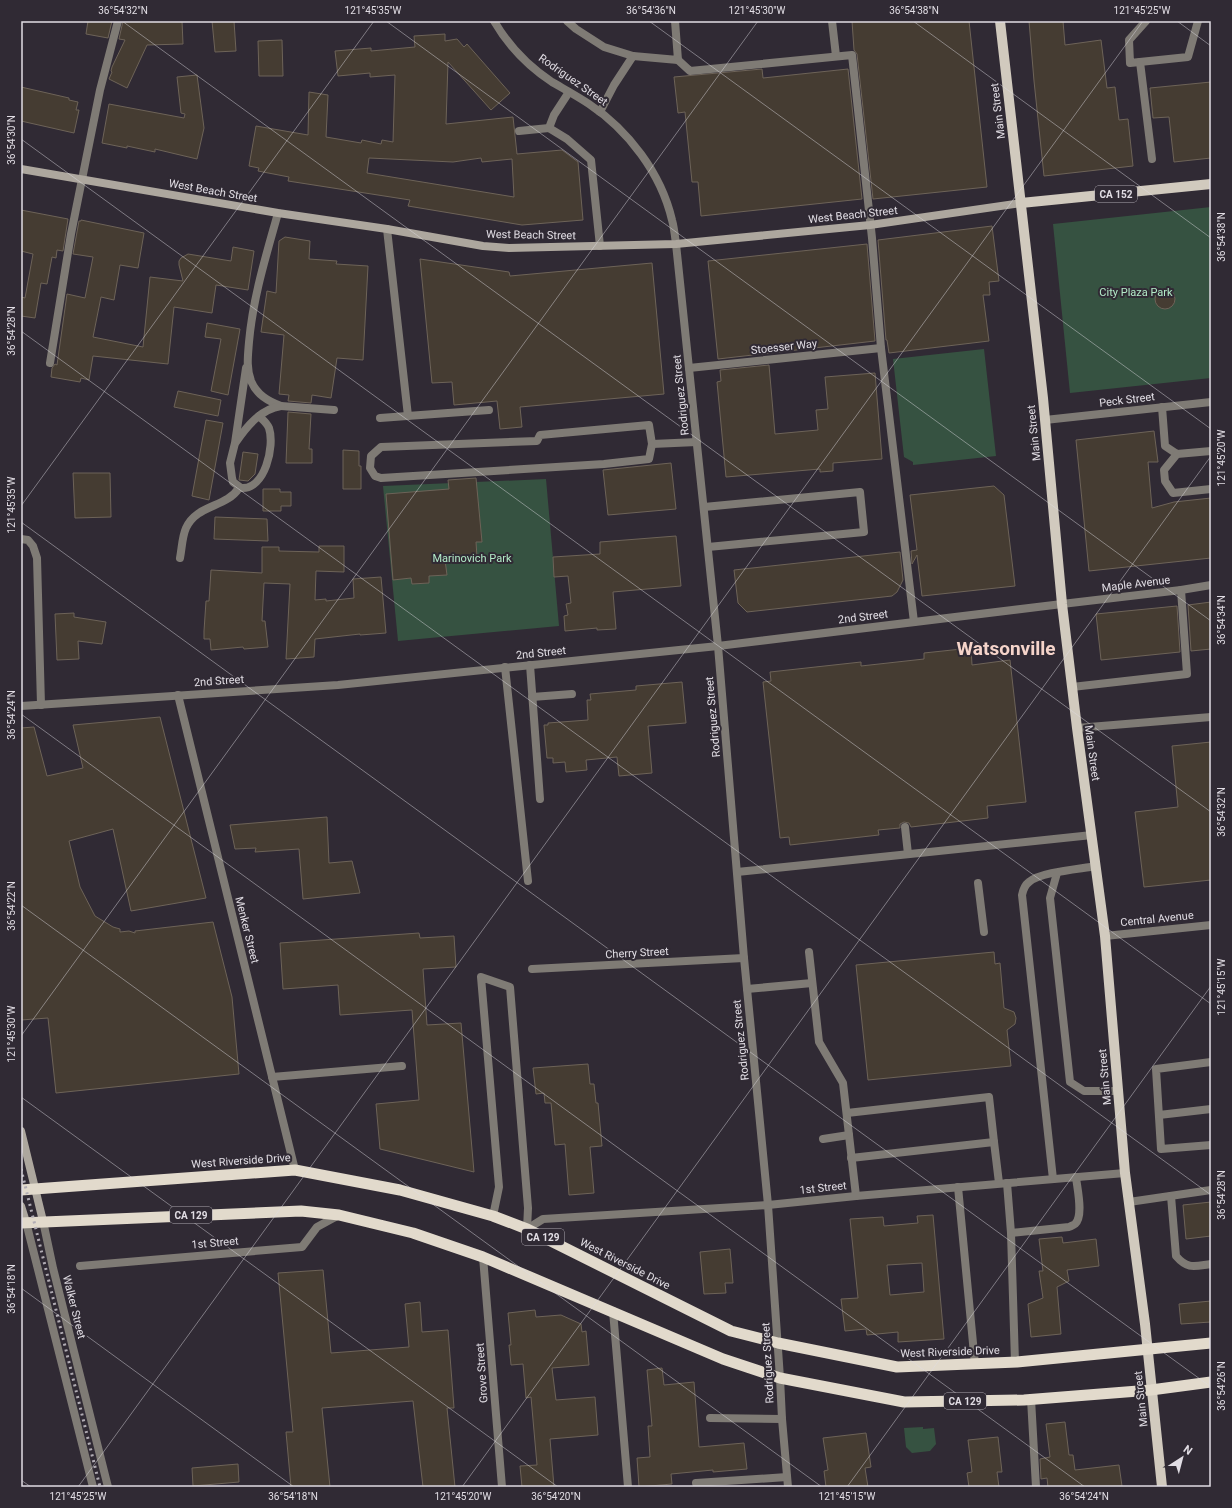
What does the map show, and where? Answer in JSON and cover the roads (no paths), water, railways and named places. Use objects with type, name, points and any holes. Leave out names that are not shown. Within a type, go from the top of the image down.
[{"type":"highway","name":"West Riverside Drive","points":[[21,1190],[295,1170],[400,1190],[493,1216],[527,1229],[731,1331],[778,1343],[897,1367],[1015,1362],[1148,1349]]},
{"type":"highway","name":"CA 129","points":[[23,1223],[301,1211],[339,1215],[413,1233],[484,1257],[723,1359],[780,1378],[904,1402],[1031,1399],[1151,1390],[1211,1382]]},
{"type":"highway","name":"CA 129","points":[[1148,1349],[1211,1343]]},
{"type":"main road","name":"Main Street","points":[[1000,21],[1045,420],[1062,604],[1105,936],[1125,1173],[1148,1349],[1162,1487]]},
{"type":"main road","name":"West Beach Street","points":[[21,169],[278,213],[387,229],[483,246],[509,248],[676,244],[870,225],[1021,203]]},
{"type":"main road","name":"CA 152","points":[[1021,203],[1211,184]]},
{"type":"main road","name":"Walker Street","points":[[21,1131],[43,1221]]},
{"type":"main road","points":[[21,1206],[23,1223]]},
{"type":"street","points":[[50,363],[71,234],[100,90],[118,21]]},
{"type":"street","name":"Rodriguez Street","points":[[494,21],[502,36],[524,59],[551,81],[600,112],[613,122],[631,141],[654,174],[664,195],[672,219],[676,244],[718,646],[744,958],[768,1205],[788,1487]]},
{"type":"street","points":[[567,21],[576,29],[604,47],[633,56],[678,60],[690,71],[852,55],[882,348],[914,622]]},
{"type":"street","points":[[675,21],[678,60]]},
{"type":"street","points":[[832,21],[836,56]]},
{"type":"street","points":[[1146,21],[1129,40],[1130,63],[1188,57],[1198,21]]},
{"type":"street","points":[[600,112],[614,85],[633,56]]},
{"type":"street","points":[[1140,62],[1152,160]]},
{"type":"street","points":[[549,128],[554,115],[569,92]]},
{"type":"street","points":[[519,131],[549,128],[567,139],[591,160],[600,246]]},
{"type":"street","points":[[259,416],[266,424],[270,434],[267,463],[263,473],[254,484],[246,488],[240,488],[233,482],[231,456],[235,442],[248,355],[254,302],[278,213]]},
{"type":"street","points":[[387,229],[408,416]]},
{"type":"street","name":"Stoesser Way","points":[[689,368],[882,348]]},
{"type":"street","points":[[248,355],[248,370],[254,387],[263,398],[281,406]]},
{"type":"street","name":"Peck Street","points":[[1045,420],[1162,406],[1211,402]]},
{"type":"street","points":[[235,442],[259,416],[270,409],[281,406],[334,410]]},
{"type":"street","points":[[1162,406],[1165,446],[1177,454],[1211,451]]},
{"type":"street","points":[[380,418],[489,410]]},
{"type":"street","points":[[650,425],[652,444],[649,459],[604,464],[381,478],[375,476],[370,468],[371,456],[381,447],[537,441],[540,435],[650,425]]},
{"type":"street","points":[[652,444],[697,442]]},
{"type":"street","points":[[1177,454],[1164,470],[1165,481],[1173,493],[1211,489]]},
{"type":"street","points":[[180,558],[184,534],[190,521],[201,511],[228,500],[240,488]]},
{"type":"street","points":[[704,507],[860,492],[864,532],[708,547]]},
{"type":"street","points":[[21,539],[28,540],[33,546],[36,558],[41,705]]},
{"type":"street","name":"Maple Avenue","points":[[1062,604],[1211,585]]},
{"type":"street","points":[[1072,687],[1187,674],[1181,590]]},
{"type":"street","name":"2nd Street","points":[[21,706],[338,684],[718,646],[1062,604]]},
{"type":"street","points":[[530,665],[540,799]]},
{"type":"street","points":[[505,667],[528,880]]},
{"type":"street","points":[[532,697],[572,694]]},
{"type":"street","name":"Menker Street","points":[[178,695],[295,1170]]},
{"type":"street","points":[[1077,728],[1211,717]]},
{"type":"street","points":[[906,828],[908,854]]},
{"type":"street","points":[[737,872],[1092,835]]},
{"type":"street","points":[[1053,1179],[1022,895],[1024,887],[1035,878],[1096,866]]},
{"type":"street","points":[[1057,873],[1050,898],[1070,1082],[1084,1091],[1118,1091]]},
{"type":"street","points":[[978,883],[984,932]]},
{"type":"street","name":"Central Avenue","points":[[1105,936],[1211,925]]},
{"type":"street","points":[[809,952],[819,1042],[843,1083],[856,1196]]},
{"type":"street","name":"Cherry Street","points":[[532,968],[744,958]]},
{"type":"street","points":[[493,1216],[499,1187],[481,977],[510,987],[528,1208],[527,1229]]},
{"type":"street","points":[[747,989],[812,983]]},
{"type":"street","points":[[1211,1062],[1156,1068],[1161,1149],[1211,1145]]},
{"type":"street","points":[[272,1077],[402,1066]]},
{"type":"street","points":[[847,1113],[989,1097],[994,1142],[1003,1183],[1011,1233],[1015,1362]]},
{"type":"street","points":[[1159,1115],[1211,1109]]},
{"type":"street","points":[[823,1139],[849,1135]]},
{"type":"street","points":[[851,1158],[994,1142]]},
{"type":"street","name":"1st Street","points":[[527,1229],[543,1219],[768,1205],[1125,1173]]},
{"type":"street","points":[[1011,1233],[1069,1227],[1075,1224],[1079,1218],[1080,1212],[1076,1177]]},
{"type":"street","points":[[958,1187],[975,1364]]},
{"type":"street","points":[[1129,1202],[1211,1190]]},
{"type":"street","points":[[1171,1196],[1176,1256],[1181,1262],[1189,1267],[1211,1264]]},
{"type":"street","name":"1st Street","points":[[80,1266],[302,1247],[317,1227],[339,1215]]},
{"type":"street","name":"Walker Street","points":[[43,1221],[53,1268],[108,1487]]},
{"type":"street","points":[[23,1223],[93,1487]]},
{"type":"street","name":"Grove Street","points":[[484,1257],[502,1487]]},
{"type":"street","points":[[612,1311],[628,1487]]},
{"type":"street","points":[[1031,1399],[1036,1487]]},
{"type":"street","points":[[710,1418],[782,1419]]},
{"type":"street","points":[[696,1483],[787,1477]]},
{"type":"railway","points":[[21,1169],[100,1487]]},
{"type":"district","name":"Watsonville","points":[[1006,648]]},
{"type":"park label","name":"City Plaza Park","points":[[1136,292]]},
{"type":"park label","name":"Marinovich Park","points":[[472,558]]}]
